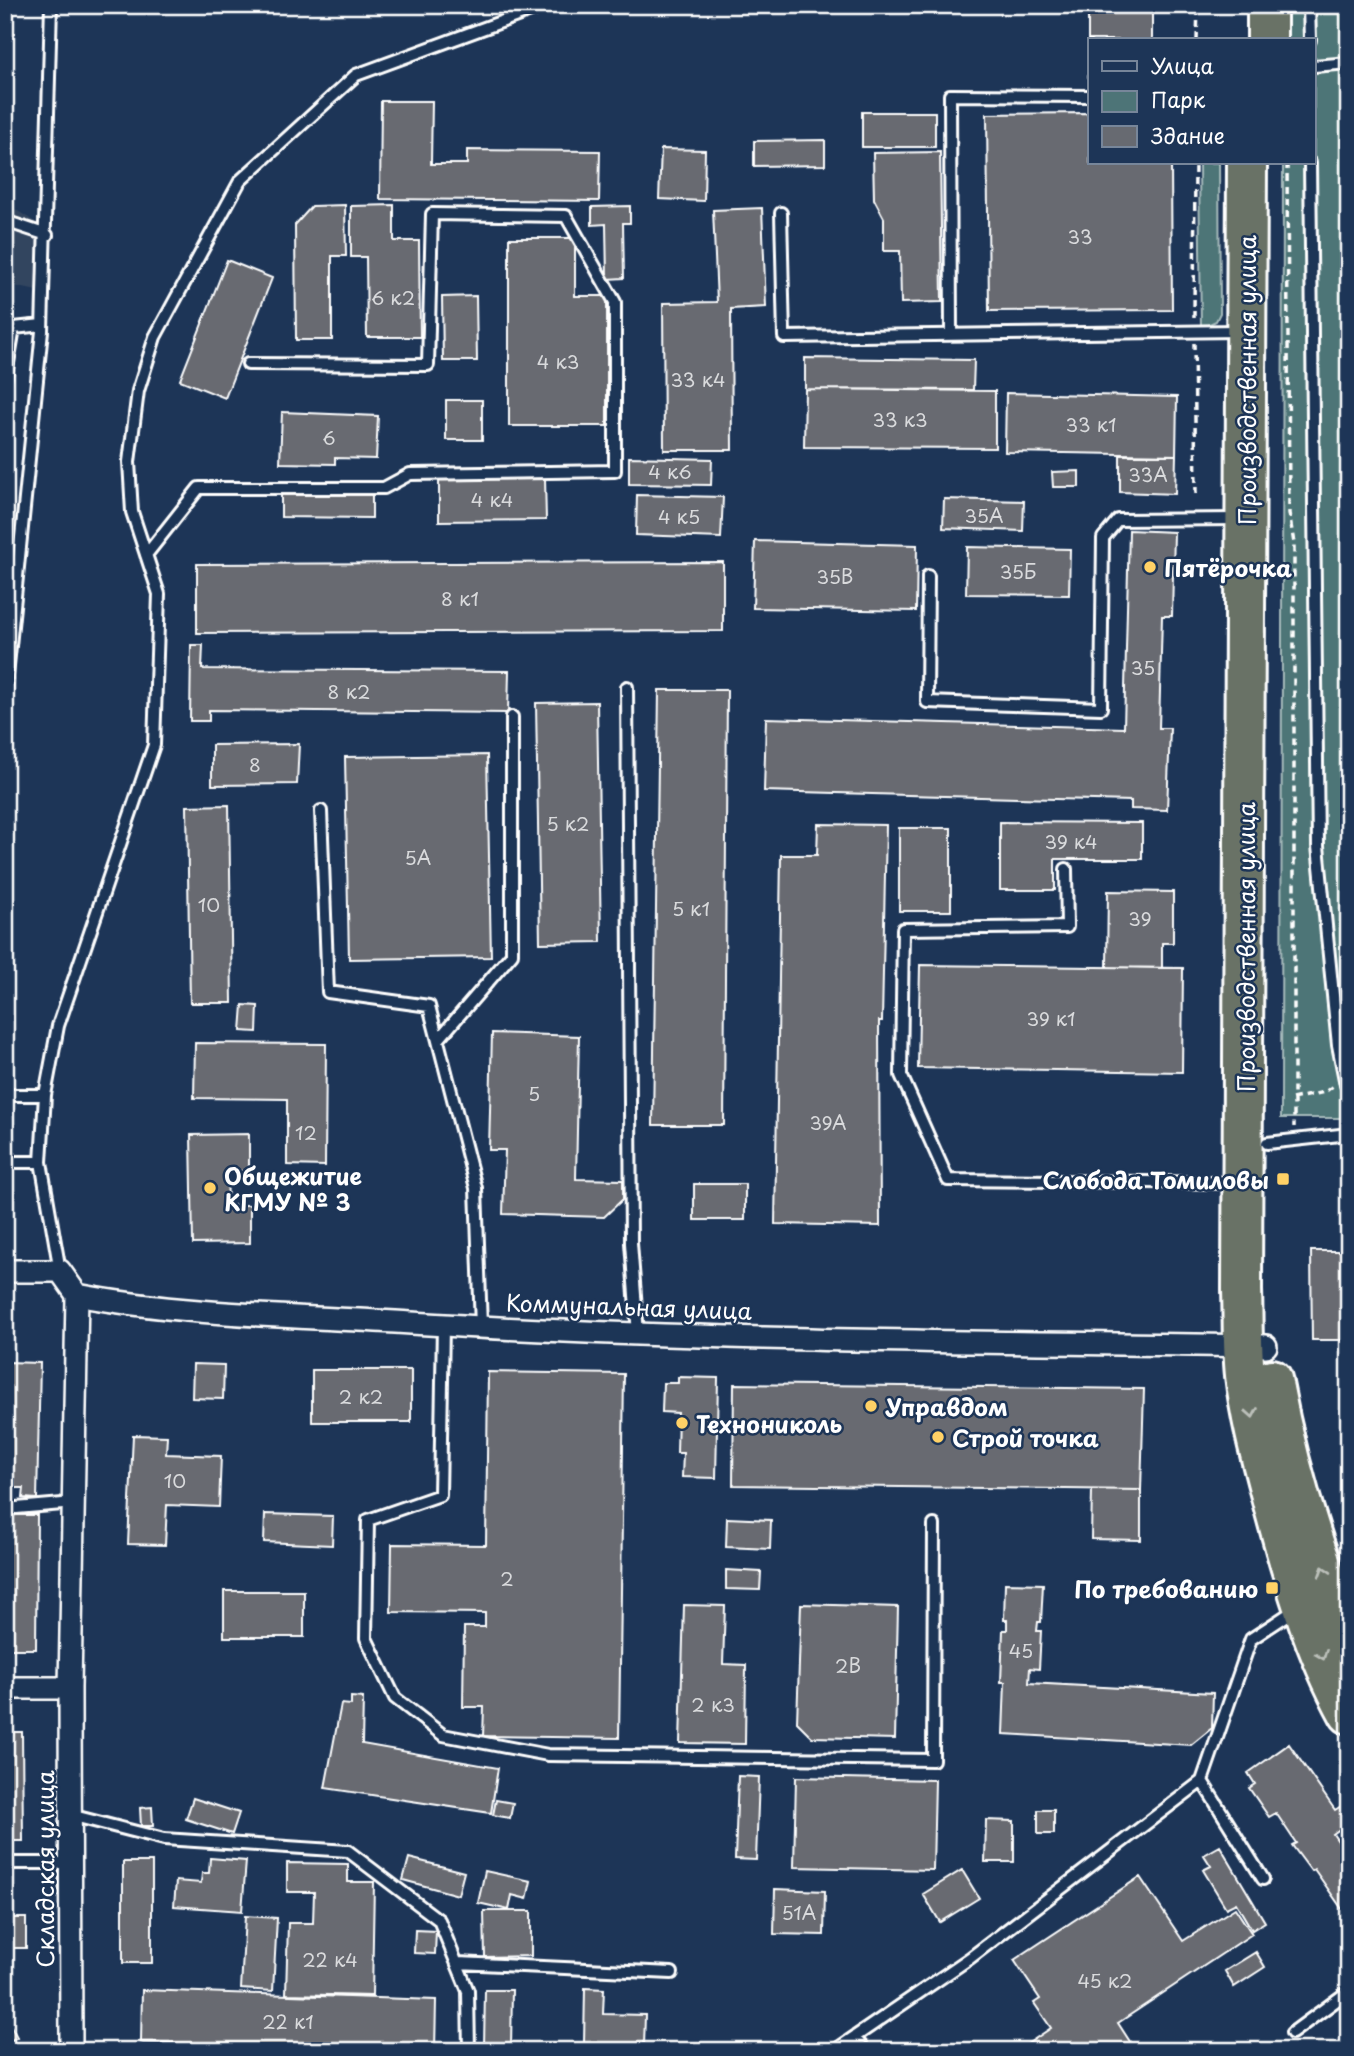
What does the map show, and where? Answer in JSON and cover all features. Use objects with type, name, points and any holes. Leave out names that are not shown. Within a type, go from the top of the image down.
[{"type":"highway","points":[[1247,5],[1247,38]]},
{"type":"highway","points":[[1267,5],[1267,38]]},
{"type":"highway","name":"Производственная улица","points":[[1247,164],[1244,1183],[1257,1444],[1303,1605],[1336,1692],[1349,1714]]},
{"type":"highway","name":"Производственная улица","points":[[1267,164],[1281,1142],[1254,1346],[1280,1424],[1305,1514],[1330,1590],[1349,1635]]},
{"type":"street","points":[[5,1270],[60,1271],[78,1295]]},
{"type":"street","name":"Коммунальная улица","points":[[78,1295],[132,1306],[638,1334],[1254,1346]]},
{"type":"street","name":"Складская улица","points":[[71,2051],[70,1688],[78,1295]]},
{"type":"street","points":[[5,1688],[70,1688]]},
{"type":"lane","points":[[5,695],[43,325],[51,5]]},
{"type":"lane","points":[[60,1271],[41,1162],[45,1095],[58,1026],[153,745],[159,594],[132,512],[129,462],[138,391],[155,337],[240,181],[356,75],[547,5]]},
{"type":"lane","points":[[1309,5],[1310,38]]},
{"type":"lane","points":[[1316,66],[1349,63]]},
{"type":"lane","points":[[951,333],[950,96],[1088,96]]},
{"type":"lane","points":[[1310,164],[1318,846],[1338,1045],[1345,1081]]},
{"type":"lane","points":[[781,213],[784,337],[1246,331]]},
{"type":"lane","points":[[146,555],[199,488],[384,488],[410,474],[615,471],[615,302],[566,216],[432,214],[428,365],[248,364]]},
{"type":"lane","points":[[5,221],[47,235]]},
{"type":"lane","points":[[5,381],[13,328],[43,325]]},
{"type":"lane","points":[[928,576],[927,702],[1101,708],[1103,538],[1118,520],[1246,519]]},
{"type":"lane","points":[[627,687],[631,1243],[638,1334]]},
{"type":"lane","points":[[438,1040],[512,954],[512,717]]},
{"type":"lane","points":[[321,811],[328,992],[429,1006],[475,1188],[481,1327]]},
{"type":"lane","points":[[1066,869],[1067,927],[903,929],[901,1075],[948,1180],[1244,1183]]},
{"type":"lane","points":[[5,1096],[45,1095]]},
{"type":"lane","points":[[1281,1142],[1349,1133]]},
{"type":"lane","points":[[5,1162],[41,1162]]},
{"type":"lane","points":[[443,1325],[440,1495],[368,1520],[366,1638],[395,1698],[443,1735],[548,1755],[933,1760],[934,1525]]},
{"type":"lane","points":[[5,1509],[74,1503]]},
{"type":"lane","points":[[834,2051],[970,1958],[1202,1781],[1251,1639],[1303,1605]]},
{"type":"lane","points":[[1202,1781],[1263,1879]]},
{"type":"lane","points":[[70,1815],[164,1839],[348,1851],[439,1920],[468,1991],[469,2051]]},
{"type":"lane","points":[[5,1863],[70,1863]]},
{"type":"lane","points":[[458,1963],[671,1973]]},
{"type":"lane","points":[[1292,2033],[1349,1991]]},
{"type":"lane","points":[[855,2038],[865,2051]]},
{"type":"path","points":[[1197,38],[1198,5]]},
{"type":"path","points":[[1195,164],[1196,494]]},
{"type":"path","points":[[1281,1142],[1292,1099],[1294,542],[1289,513],[1287,164]]},
{"type":"path","points":[[1292,1099],[1325,1092],[1345,1081]]},
{"type":"shaded area","points":[[5,203],[43,227],[37,291],[5,284]]},
{"type":"green space","points":[[1283,5],[1349,5],[1349,1118],[1281,1118],[1283,164],[1316,164],[1316,38],[1283,38]]},
{"type":"green space","points":[[1199,164],[1219,164],[1220,313],[1216,321],[1201,328]]},
{"type":"building","points":[[1088,5],[1152,5],[1152,38],[1088,38]]},
{"type":"building","points":[[381,101],[432,101],[431,164],[467,164],[467,150],[600,151],[599,201],[380,199]]},
{"type":"building","points":[[862,112],[935,112],[935,147],[862,147]]},
{"type":"building","points":[[1088,113],[1088,164],[1171,164],[1172,310],[989,311],[987,114]]},
{"type":"building","points":[[825,140],[825,165],[754,166],[754,141]]},
{"type":"building","points":[[661,149],[705,150],[704,201],[659,199]]},
{"type":"building","points":[[940,152],[942,302],[901,303],[900,251],[884,251],[884,218],[874,199],[873,153]]},
{"type":"building","points":[[345,205],[346,256],[332,256],[332,340],[296,340],[295,225],[312,206]]},
{"type":"building","points":[[394,205],[394,241],[419,241],[420,337],[367,337],[366,257],[351,257],[351,206]]},
{"type":"building","points":[[630,206],[630,223],[623,223],[624,278],[607,279],[606,224],[592,225],[592,207]]},
{"type":"building","points":[[762,208],[766,307],[731,309],[732,450],[664,450],[663,303],[717,302],[713,210]]},
{"type":"building","points":[[509,238],[575,238],[575,296],[607,296],[607,426],[509,426]]},
{"type":"building","points":[[227,260],[272,278],[225,398],[180,380]]},
{"type":"building","points":[[476,296],[477,361],[443,361],[442,297]]},
{"type":"building","points":[[805,358],[974,360],[973,390],[805,389]]},
{"type":"building","points":[[805,389],[995,391],[995,448],[804,447]]},
{"type":"building","points":[[1006,393],[1177,397],[1176,455],[1005,452]]},
{"type":"building","points":[[446,400],[482,400],[482,440],[446,440]]},
{"type":"building","points":[[282,412],[378,416],[376,459],[335,458],[335,464],[280,463]]},
{"type":"building","points":[[1120,454],[1176,455],[1175,494],[1120,492]]},
{"type":"building","points":[[629,457],[712,459],[711,485],[629,484]]},
{"type":"building","points":[[1079,471],[1079,487],[1053,487],[1052,472]]},
{"type":"building","points":[[439,478],[545,478],[546,520],[439,521]]},
{"type":"building","points":[[281,494],[372,495],[372,518],[281,517]]},
{"type":"building","points":[[637,495],[723,497],[721,538],[636,535]]},
{"type":"building","points":[[944,499],[1024,501],[1023,531],[943,528]]},
{"type":"building","points":[[1129,530],[1174,532],[1172,616],[1162,616],[1159,728],[1170,728],[1167,810],[1131,809],[1131,801],[764,791],[766,718],[1124,728]]},
{"type":"building","points":[[755,541],[917,545],[916,611],[753,608]]},
{"type":"building","points":[[967,547],[1070,549],[1069,595],[966,594]]},
{"type":"building","points":[[723,562],[723,631],[197,633],[197,564]]},
{"type":"building","points":[[191,645],[203,645],[202,669],[509,671],[508,713],[209,710],[209,721],[190,721]]},
{"type":"building","points":[[659,690],[727,690],[724,1125],[653,1125]]},
{"type":"building","points":[[597,702],[601,942],[540,943],[536,703]]},
{"type":"building","points":[[299,744],[297,784],[212,785],[212,745]]},
{"type":"building","points":[[487,755],[491,957],[349,959],[345,757]]},
{"type":"building","points":[[229,805],[232,1003],[190,1003],[187,806]]},
{"type":"building","points":[[1000,822],[1142,823],[1142,859],[1055,859],[1055,890],[1000,890]]},
{"type":"building","points":[[818,824],[886,825],[882,1021],[879,1021],[880,1226],[775,1224],[781,855],[817,855]]},
{"type":"building","points":[[899,828],[951,828],[951,911],[899,911]]},
{"type":"building","points":[[1108,891],[1173,892],[1173,943],[1162,943],[1162,968],[1107,967]]},
{"type":"building","points":[[920,965],[1183,968],[1182,1072],[918,1068]]},
{"type":"building","points":[[243,1005],[258,1006],[257,1032],[241,1031]]},
{"type":"building","points":[[492,1033],[579,1036],[576,1179],[623,1180],[623,1199],[604,1217],[503,1214],[505,1150],[489,1150]]},
{"type":"building","points":[[195,1043],[326,1044],[325,1166],[287,1165],[287,1099],[194,1098]]},
{"type":"building","name":"Общежитие КГМУ № 3","points":[[249,1134],[249,1171],[227,1171],[228,1205],[250,1205],[250,1243],[193,1244],[191,1135]]},
{"type":"building","points":[[694,1184],[745,1184],[745,1220],[694,1220]]},
{"type":"building","points":[[1311,1251],[1349,1251],[1349,1340],[1312,1340]]},
{"type":"building","points":[[5,1362],[40,1363],[37,1499],[23,1498],[24,1488],[13,1488],[13,1480],[5,1480]]},
{"type":"building","points":[[193,1364],[224,1365],[223,1399],[192,1398]]},
{"type":"building","points":[[312,1370],[411,1370],[411,1422],[312,1422]]},
{"type":"building","points":[[488,1372],[624,1374],[619,1738],[483,1736],[484,1707],[463,1707],[464,1627],[485,1627],[485,1613],[391,1612],[392,1544],[486,1545]]},
{"type":"building","points":[[678,1377],[718,1378],[716,1478],[682,1477],[683,1453],[677,1453],[678,1413],[662,1412],[663,1383],[678,1383]]},
{"type":"building","name":"Строй точка","points":[[734,1384],[1144,1389],[1141,1490],[733,1485]]},
{"type":"building","points":[[133,1435],[167,1436],[166,1454],[221,1456],[219,1507],[167,1505],[165,1545],[128,1544]]},
{"type":"building","points":[[1092,1490],[1141,1490],[1141,1540],[1091,1539]]},
{"type":"building","points":[[265,1514],[333,1516],[332,1545],[264,1542]]},
{"type":"building","points":[[5,1515],[37,1515],[36,1649],[5,1649]]},
{"type":"building","points":[[727,1518],[771,1520],[770,1549],[726,1547]]},
{"type":"building","points":[[726,1570],[761,1572],[760,1590],[726,1589]]},
{"type":"building","points":[[1005,1583],[1043,1584],[1041,1622],[1038,1622],[1037,1631],[1041,1631],[1039,1669],[1030,1668],[1029,1683],[1213,1693],[1212,1728],[1191,1745],[1003,1734],[1005,1682],[1001,1682],[1003,1630],[1007,1630],[1007,1620],[1004,1620]]},
{"type":"building","points":[[224,1591],[304,1591],[304,1637],[224,1637]]},
{"type":"building","points":[[801,1604],[898,1607],[895,1739],[812,1737],[797,1722]]},
{"type":"building","points":[[684,1605],[725,1606],[723,1664],[746,1665],[745,1744],[680,1743]]},
{"type":"building","points":[[351,1697],[363,1698],[362,1744],[498,1768],[491,1813],[325,1788],[341,1704],[351,1705]]},
{"type":"building","points":[[5,1732],[22,1732],[23,1841],[5,1841]]},
{"type":"building","points":[[1289,1744],[1335,1810],[1349,1801],[1349,1822],[1333,1834],[1349,1857],[1349,1919],[1314,1869],[1311,1871],[1292,1845],[1296,1843],[1276,1813],[1269,1817],[1249,1788],[1255,1784],[1248,1773]]},
{"type":"building","points":[[738,1776],[759,1777],[756,1860],[735,1859]]},
{"type":"building","points":[[796,1777],[935,1780],[933,1870],[794,1867]]},
{"type":"building","points":[[193,1798],[239,1813],[232,1834],[186,1819]]},
{"type":"building","points":[[496,1800],[513,1803],[510,1818],[493,1815]]},
{"type":"building","points":[[152,1807],[153,1826],[141,1826],[140,1808]]},
{"type":"building","points":[[1038,1810],[1054,1810],[1054,1834],[1038,1834]]},
{"type":"building","points":[[986,1820],[1014,1821],[1014,1862],[985,1862]]},
{"type":"building","points":[[1220,1846],[1265,1922],[1252,1930],[1236,1903],[1226,1908],[1203,1870],[1211,1866],[1204,1855]]},
{"type":"building","points":[[210,1858],[246,1861],[242,1911],[174,1906],[176,1881],[201,1883],[202,1873],[209,1873]]},
{"type":"building","points":[[409,1858],[464,1872],[458,1895],[403,1880]]},
{"type":"building","points":[[123,1862],[152,1862],[152,1963],[123,1963]]},
{"type":"building","points":[[287,1863],[348,1864],[348,1882],[374,1882],[372,1996],[286,1994],[288,1923],[313,1923],[314,1892],[287,1892]]},
{"type":"building","points":[[962,1870],[979,1898],[940,1922],[923,1894]]},
{"type":"building","points":[[485,1871],[531,1881],[527,1899],[512,1895],[509,1910],[478,1903]]},
{"type":"building","points":[[1140,1877],[1183,1941],[1235,1908],[1252,1934],[1118,2023],[1136,2051],[1017,2051],[1051,2028],[1034,2003],[1040,1999],[1014,1960]]},
{"type":"building","points":[[775,1889],[825,1891],[824,1935],[774,1934]]},
{"type":"building","points":[[484,1911],[531,1911],[531,1956],[485,1957]]},
{"type":"building","points":[[245,1916],[277,1918],[273,1991],[241,1989]]},
{"type":"building","points":[[7,1918],[26,1918],[26,1948],[7,1948]]},
{"type":"building","points":[[415,1930],[436,1931],[435,1954],[414,1953]]},
{"type":"building","points":[[1256,1952],[1265,1967],[1234,1987],[1225,1971]]},
{"type":"building","points":[[585,1988],[604,1989],[603,2014],[645,2015],[644,2046],[584,2044]]},
{"type":"building","points":[[142,1990],[436,2000],[435,2051],[141,2042]]},
{"type":"building","points":[[485,1990],[512,1990],[511,2047],[484,2047]]},
{"type":"building","points":[[5,2015],[17,2037],[8,2042],[13,2051],[5,2051]]},
{"type":"building","points":[[143,2045],[181,2047],[180,2051],[143,2051]]},
{"type":"place","name":"Пятёрочка","points":[[1150,567]]},
{"type":"place","name":"Слобода Томиловы","points":[[1283,1179]]},
{"type":"place","name":"Общежитие КГМУ № 3","points":[[210,1188]]},
{"type":"place","name":"Управдом","points":[[871,1406]]},
{"type":"place","name":"Технониколь","points":[[682,1423]]},
{"type":"place","name":"Строй точка","points":[[938,1437]]},
{"type":"place","name":"По требованию","points":[[1272,1588]]}]
